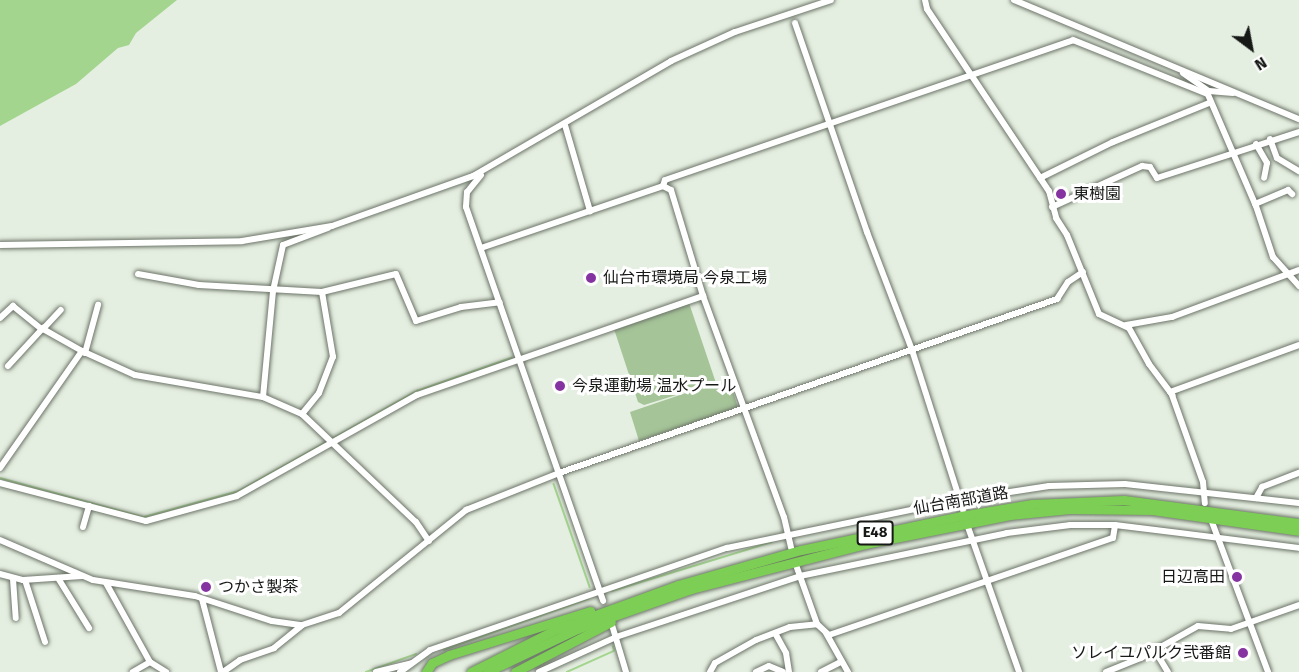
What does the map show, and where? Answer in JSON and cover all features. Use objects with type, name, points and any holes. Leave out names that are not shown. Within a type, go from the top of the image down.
[{"type":"highway","name":"仙台南部道路","points":[[471,672],[556,629],[622,603],[812,548],[1032,504],[1124,500],[1299,523]]},
{"type":"highway","name":"仙台南部道路","points":[[488,672],[577,629],[691,589],[865,544],[1042,512],[1152,510],[1299,531]]},
{"type":"highway","points":[[515,672],[600,627],[691,589]]},
{"type":"highway","points":[[426,672],[432,663],[449,655],[573,615],[622,603]]},
{"type":"street","points":[[0,245],[242,240],[330,227],[408,202],[492,165],[565,125],[638,79],[710,43],[831,0]]},
{"type":"street","points":[[925,0],[927,9],[1040,178],[1083,272],[1099,314],[1133,333],[1147,361],[1170,392],[1203,482],[1202,492],[1205,503]]},
{"type":"street","points":[[1014,0],[1299,119]]},
{"type":"street","points":[[795,22],[829,123],[912,350],[963,510]]},
{"type":"street","points":[[663,186],[664,180],[1073,40],[1206,92],[1236,93]]},
{"type":"street","points":[[1178,69],[1206,92],[1255,204],[1270,250],[1288,276],[1299,286]]},
{"type":"street","points":[[1040,178],[1113,142],[1209,103]]},
{"type":"street","points":[[565,125],[590,211]]},
{"type":"street","points":[[1052,207],[1142,166],[1149,167],[1157,178],[1270,139],[1299,132]]},
{"type":"street","points":[[1270,139],[1277,158],[1299,171]]},
{"type":"street","points":[[1256,144],[1267,163],[1264,178]]},
{"type":"street","points":[[1267,163],[1277,158]]},
{"type":"street","points":[[492,165],[472,184],[465,199],[498,303],[520,360],[603,601]]},
{"type":"street","points":[[481,248],[663,186],[671,190],[703,296],[747,409],[787,527],[786,534],[791,548]]},
{"type":"street","points":[[1255,204],[1288,190],[1292,194]]},
{"type":"street","points":[[263,398],[273,291],[285,243],[321,233],[330,227]]},
{"type":"street","points":[[1122,327],[1172,317],[1288,276],[1299,270]]},
{"type":"street","points":[[202,599],[222,672],[240,660],[274,648],[302,625],[339,613],[466,510],[559,473],[1057,299],[1068,282],[1083,272]]},
{"type":"street","points":[[138,274],[199,285],[322,292],[396,274],[416,321],[461,307],[488,307],[498,303]]},
{"type":"street","points":[[302,414],[319,393],[333,357],[322,292]]},
{"type":"street","points":[[0,483],[146,520],[237,496],[330,441],[417,395],[703,296]]},
{"type":"street","points":[[0,468],[84,352],[98,305]]},
{"type":"street","points":[[0,318],[13,306],[42,328],[107,365],[165,383],[263,398],[302,414],[416,522],[429,541]]},
{"type":"street","points":[[8,366],[61,310]]},
{"type":"street","points":[[1170,392],[1299,345]]},
{"type":"street","points":[[1256,498],[1262,487],[1299,473]]},
{"type":"street","points":[[400,672],[430,650],[728,548],[786,534],[958,500],[1049,486],[1114,484],[1299,503]]},
{"type":"street","points":[[83,527],[89,506]]},
{"type":"street","points":[[1212,522],[1268,672]]},
{"type":"street","points":[[539,672],[616,637],[800,576],[973,539],[1070,525],[1115,525],[1218,536],[1299,548]]},
{"type":"street","points":[[826,633],[849,629],[1113,538],[1115,525]]},
{"type":"street","points":[[969,527],[1019,672]]},
{"type":"street","points":[[0,540],[82,576],[106,583],[202,599],[272,621],[302,625]]},
{"type":"street","points":[[796,566],[817,624],[826,633],[848,672]]},
{"type":"street","points":[[0,574],[13,579],[25,580],[82,576]]},
{"type":"street","points":[[58,578],[89,628]]},
{"type":"street","points":[[13,579],[16,618]]},
{"type":"street","points":[[25,580],[45,642]]},
{"type":"street","points":[[106,583],[150,662],[166,672]]},
{"type":"street","points":[[1106,672],[1128,664],[1198,626],[1227,629],[1299,604]]},
{"type":"street","points":[[710,672],[715,663],[775,633],[817,624]]},
{"type":"street","points":[[612,625],[626,672]]},
{"type":"street","points":[[775,633],[786,653],[789,672]]},
{"type":"street","points":[[1154,648],[1168,672]]},
{"type":"street","points":[[133,672],[150,662]]},
{"type":"street","points":[[820,672],[841,662]]},
{"type":"street","points":[[376,672],[412,663]]},
{"type":"street","points":[[1128,664],[1131,672]]},
{"type":"street","points":[[756,672],[769,666],[783,672]]},
{"type":"shaded area","points":[[0,0],[177,0],[136,33],[129,45],[118,48],[76,84],[0,126]]},
{"type":"shaded area","points":[[689,303],[716,383],[729,379],[738,408],[639,441],[630,412],[715,383],[644,405],[638,402],[614,329]]},
{"type":"waterway","points":[[332,439],[417,391],[511,358]]},
{"type":"waterway","points":[[0,478],[144,517],[239,491],[328,441]]},
{"type":"waterway","points":[[554,484],[590,587]]},
{"type":"waterway","points":[[612,591],[772,542]]},
{"type":"waterway","points":[[444,650],[588,599]]},
{"type":"waterway","points":[[567,672],[614,651],[613,647]]},
{"type":"waterway","points":[[366,672],[416,654]]},
{"type":"place","name":"東樹園","points":[[1061,194]]},
{"type":"place","name":"仙台市環境局 今泉工場","points":[[591,278]]},
{"type":"place","name":"今泉運動場 温水プール","points":[[560,386]]},
{"type":"place","name":"日辺高田","points":[[1237,577]]},
{"type":"place","name":"つかさ製茶","points":[[206,587]]},
{"type":"place","name":"ソレイユパルク弐番館","points":[[1243,653]]}]
